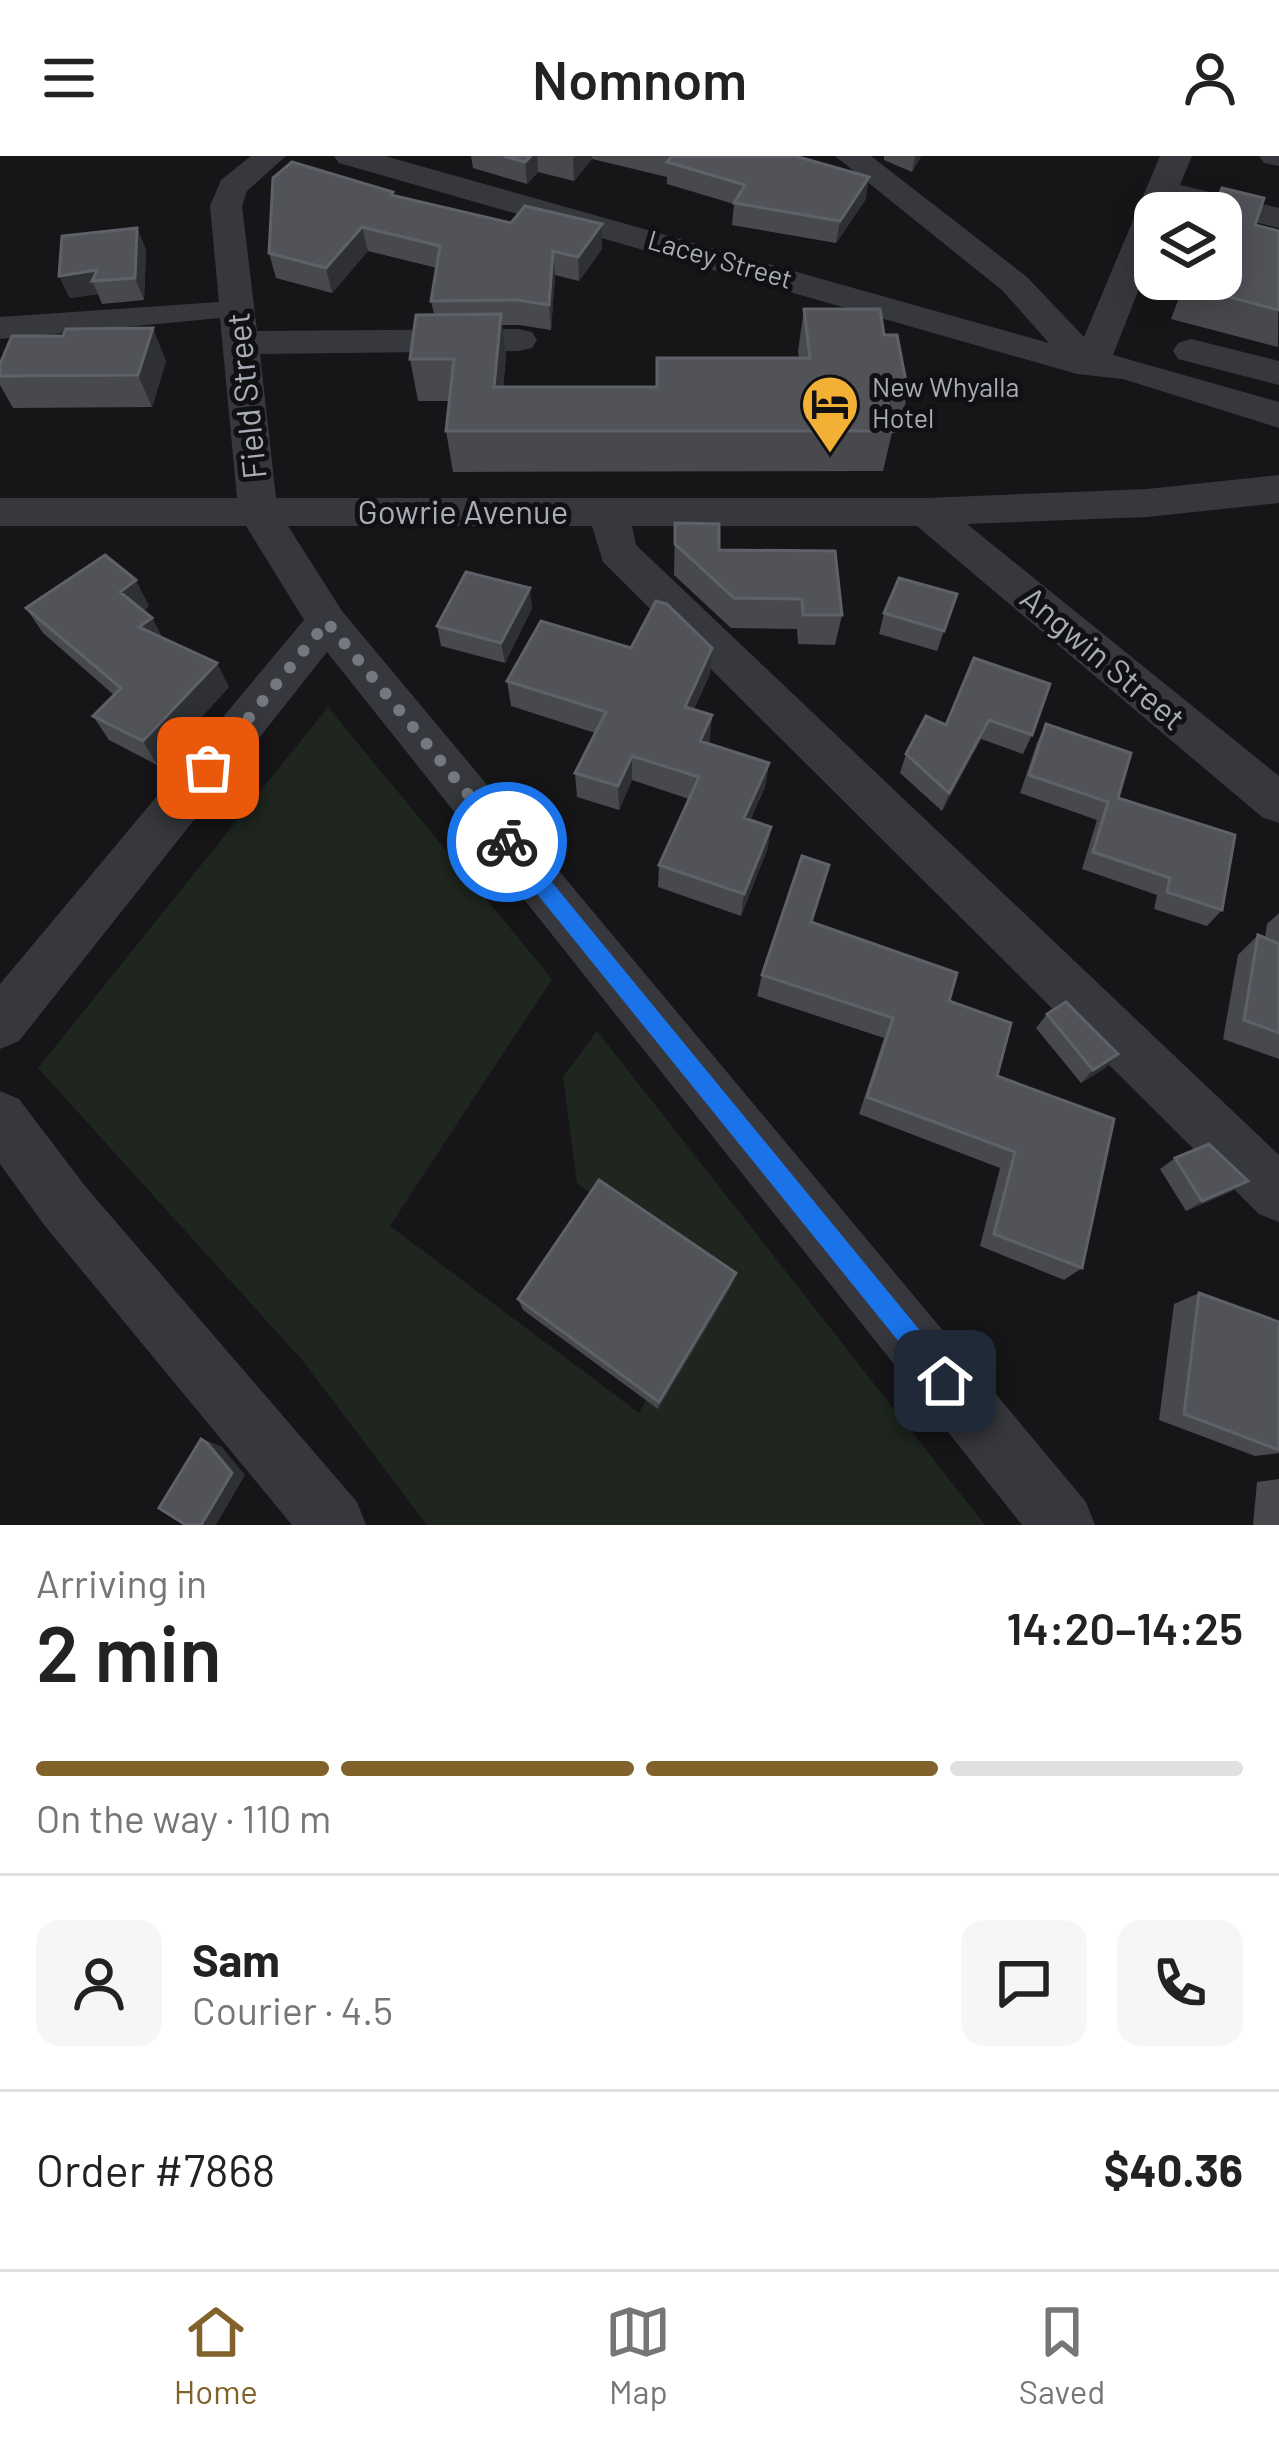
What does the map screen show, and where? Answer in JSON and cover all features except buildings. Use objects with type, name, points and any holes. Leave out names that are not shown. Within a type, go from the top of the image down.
[{"type":"street","name":"Field Street","points":[[270,156],[232,187],[226,206],[224,326],[258,512],[327,622],[1063,1525]]},
{"type":"street","name":"Lacey Street","points":[[350,156],[1090,366],[1125,367],[1279,415]]},
{"type":"street","points":[[854,157],[1015,284],[1090,366],[1176,156]]},
{"type":"street","points":[[1162,190],[1279,218]]},
{"type":"street","points":[[0,328],[224,326],[519,340]]},
{"type":"street","points":[[1191,351],[1279,373]]},
{"type":"street","name":"Lacey Street","points":[[1090,366],[1112,381],[1279,435]]},
{"type":"street","name":"Gowrie Avenue","points":[[0,512],[926,512],[1031,504],[1168,503],[1279,489]]},
{"type":"street","points":[[609,512],[616,551],[1279,1194]]},
{"type":"street","name":"Gowrie Avenue","points":[[926,512],[1022,524],[1223,524],[1279,518]]},
{"type":"street","name":"Angwin Street","points":[[926,512],[1279,803]]},
{"type":"street","points":[[0,1024],[327,622]]},
{"type":"street","points":[[0,1118],[65,1206],[334,1525]]},
{"type":"shaded area","points":[[328,707],[552,979],[390,1226],[639,1413],[708,1282],[577,1183],[563,1077],[597,1031],[985,1525],[427,1525],[302,1360],[38,1068]]},
{"type":"way so far","points":[[208,768],[327,622],[507,842]]},
{"type":"place","name":"New Whyalla Hotel","points":[[830,455]]},
{"type":"route","points":[[507,842],[945,1381]]}]
